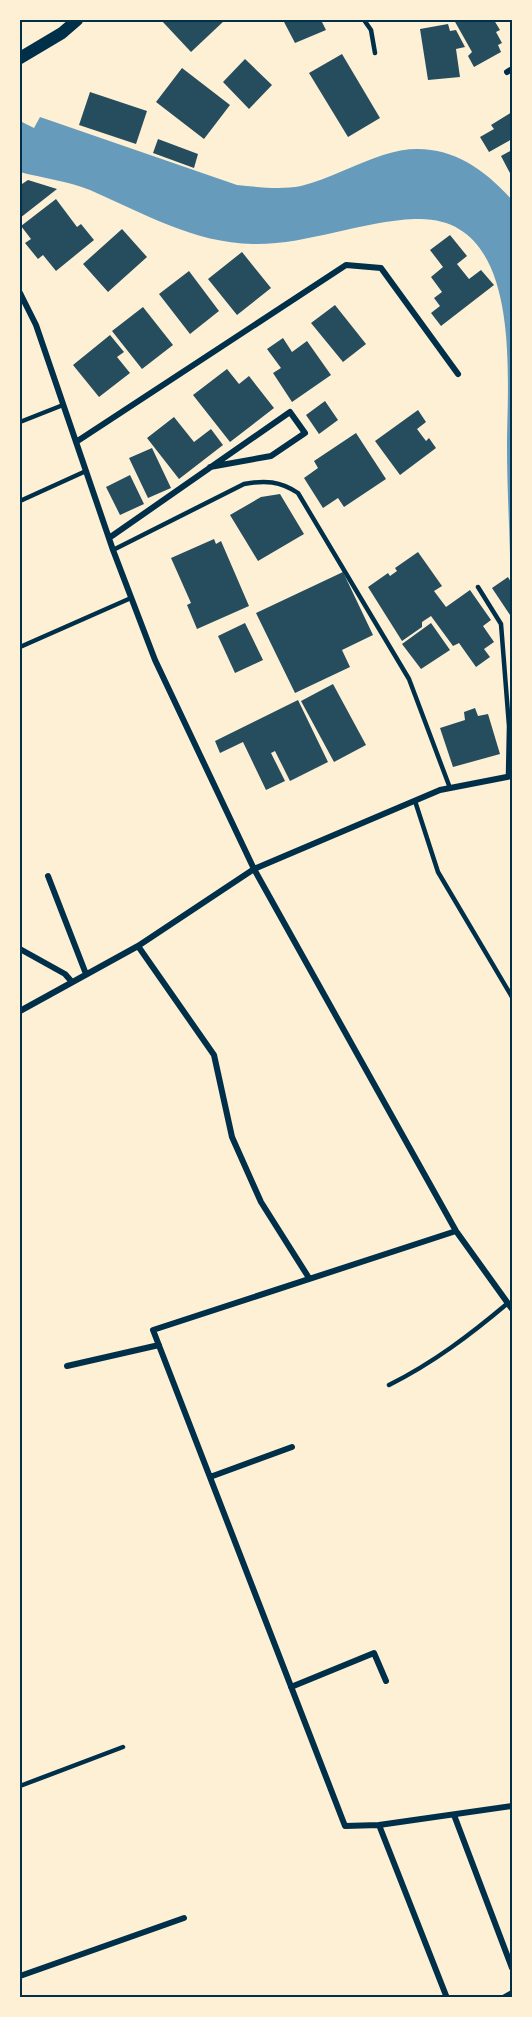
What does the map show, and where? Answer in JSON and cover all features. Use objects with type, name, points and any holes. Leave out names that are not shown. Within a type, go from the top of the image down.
[{"type":"main road","points":[[20,58],[62,33],[77,20]]},
{"type":"street","points":[[76,442],[346,265],[381,268],[458,374]]},
{"type":"street","points":[[20,293],[36,325],[113,550],[155,660],[254,869],[456,1231],[510,1306]]},
{"type":"street","points":[[109,538],[210,467],[290,412],[305,433],[271,456],[210,467]]},
{"type":"street","points":[[20,1011],[138,946],[254,869],[450,788],[510,776]]},
{"type":"street","points":[[48,876],[87,974]]},
{"type":"street","points":[[138,946],[214,1055],[232,1137],[261,1202],[309,1278]]},
{"type":"street","points":[[20,949],[65,974],[72,982]]},
{"type":"street","points":[[456,1231],[153,1330],[345,1826],[379,1825],[513,1806]]},
{"type":"street","points":[[68,1366],[159,1345]]},
{"type":"street","points":[[210,1477],[292,1447]]},
{"type":"street","points":[[291,1687],[374,1653],[386,1681]]},
{"type":"street","points":[[454,1815],[513,1968]]},
{"type":"street","points":[[379,1825],[447,1998]]},
{"type":"street","points":[[20,1976],[184,1918]]},
{"type":"street","points":[[503,1998],[513,1993]]},
{"type":"lane","points":[[364,20],[371,30],[375,53]]},
{"type":"lane","points":[[20,422],[63,405]]},
{"type":"lane","points":[[20,501],[86,471]]},
{"type":"lane","points":[[113,550],[244,484],[260,481],[283,483],[298,493],[410,679],[450,788]]},
{"type":"lane","points":[[478,587],[501,624],[509,726],[510,776]]},
{"type":"lane","points":[[20,647],[131,598]]},
{"type":"lane","points":[[415,801],[438,872],[513,997]]},
{"type":"lane","points":[[389,1385],[421,1369],[510,1306]]},
{"type":"lane","points":[[20,1786],[123,1747]]},
{"type":"water","points":[[40,117],[237,185],[277,188],[301,186],[383,155],[402,150],[420,149],[454,156],[485,174],[499,186],[512,200],[512,560],[507,474],[507,343],[502,305],[492,270],[475,243],[450,224],[415,219],[374,224],[294,241],[273,243],[231,242],[189,233],[82,187],[20,172],[20,121],[34,128]]},
{"type":"building","points":[[161,20],[225,20],[191,52]]},
{"type":"building","points":[[283,20],[321,20],[326,30],[295,43]]},
{"type":"building","points":[[454,20],[494,20],[500,30],[496,32],[502,43],[498,45],[501,52],[474,67],[468,56],[472,52]]},
{"type":"building","points":[[448,24],[450,31],[456,30],[465,47],[456,49],[460,77],[428,80],[420,29]]},
{"type":"building","points":[[342,54],[380,118],[348,137],[309,73]]},
{"type":"building","points":[[245,59],[272,85],[249,109],[223,82]]},
{"type":"building","points":[[182,68],[230,105],[204,139],[156,102]]},
{"type":"building","points":[[90,92],[147,111],[136,144],[79,125]]},
{"type":"building","points":[[512,112],[512,139],[489,152],[480,137],[494,129],[491,125]]},
{"type":"building","points":[[158,139],[198,154],[194,168],[153,153]]},
{"type":"building","points":[[512,150],[512,177],[501,156]]},
{"type":"building","points":[[28,180],[57,189],[20,218],[20,181],[22,184]]},
{"type":"building","points":[[56,199],[77,227],[81,224],[94,240],[56,271],[43,255],[38,259],[25,243],[31,239],[21,226]]},
{"type":"building","points":[[122,229],[147,257],[108,292],[83,264]]},
{"type":"building","points":[[450,235],[467,256],[457,264],[469,279],[481,270],[494,285],[441,326],[431,313],[440,306],[434,298],[442,292],[431,277],[443,267],[430,250]]},
{"type":"building","points":[[242,252],[271,288],[237,315],[208,279]]},
{"type":"building","points":[[189,271],[219,311],[190,334],[159,294]]},
{"type":"building","points":[[335,305],[366,344],[343,362],[311,323]]},
{"type":"building","points":[[143,307],[173,345],[142,369],[112,331]]},
{"type":"building","points":[[110,335],[124,352],[117,357],[130,373],[99,397],[73,365]]},
{"type":"building","points":[[283,338],[292,352],[307,341],[331,375],[292,402],[273,373],[281,368],[267,349]]},
{"type":"building","points":[[227,369],[239,384],[249,376],[274,408],[230,442],[193,395]]},
{"type":"building","points":[[325,401],[338,420],[319,434],[306,415]]},
{"type":"building","points":[[418,410],[426,422],[417,429],[426,441],[429,438],[436,448],[400,475],[375,441]]},
{"type":"building","points":[[174,417],[194,442],[211,429],[223,445],[179,479],[147,438]]},
{"type":"building","points":[[356,433],[386,479],[344,507],[338,498],[323,508],[304,478],[318,468],[314,461]]},
{"type":"building","points":[[152,448],[171,488],[148,498],[129,458]]},
{"type":"building","points":[[130,475],[144,504],[120,515],[106,487]]},
{"type":"building","points":[[280,494],[304,534],[258,561],[230,515],[261,497]]},
{"type":"building","points":[[214,539],[216,544],[221,541],[249,606],[197,629],[187,605],[191,603],[171,558]]},
{"type":"building","points":[[418,552],[442,586],[434,591],[446,607],[470,590],[491,620],[483,626],[494,642],[484,649],[490,657],[476,667],[459,643],[453,646],[431,616],[422,622],[422,627],[402,641],[368,587],[388,573],[390,576],[397,571],[395,568]]},
{"type":"building","points":[[343,572],[373,635],[342,650],[350,667],[295,693],[256,613]]},
{"type":"building","points":[[508,577],[512,584],[512,618],[492,588]]},
{"type":"building","points":[[245,623],[263,660],[235,673],[218,636]]},
{"type":"building","points":[[431,623],[450,650],[421,669],[402,644]]},
{"type":"building","points":[[333,684],[366,745],[334,762],[301,701]]},
{"type":"building","points":[[298,700],[328,762],[290,781],[275,751],[271,753],[285,781],[266,790],[243,742],[220,753],[215,741]]},
{"type":"building","points":[[475,708],[478,716],[488,714],[500,754],[453,767],[440,728],[465,720],[464,712]]}]
